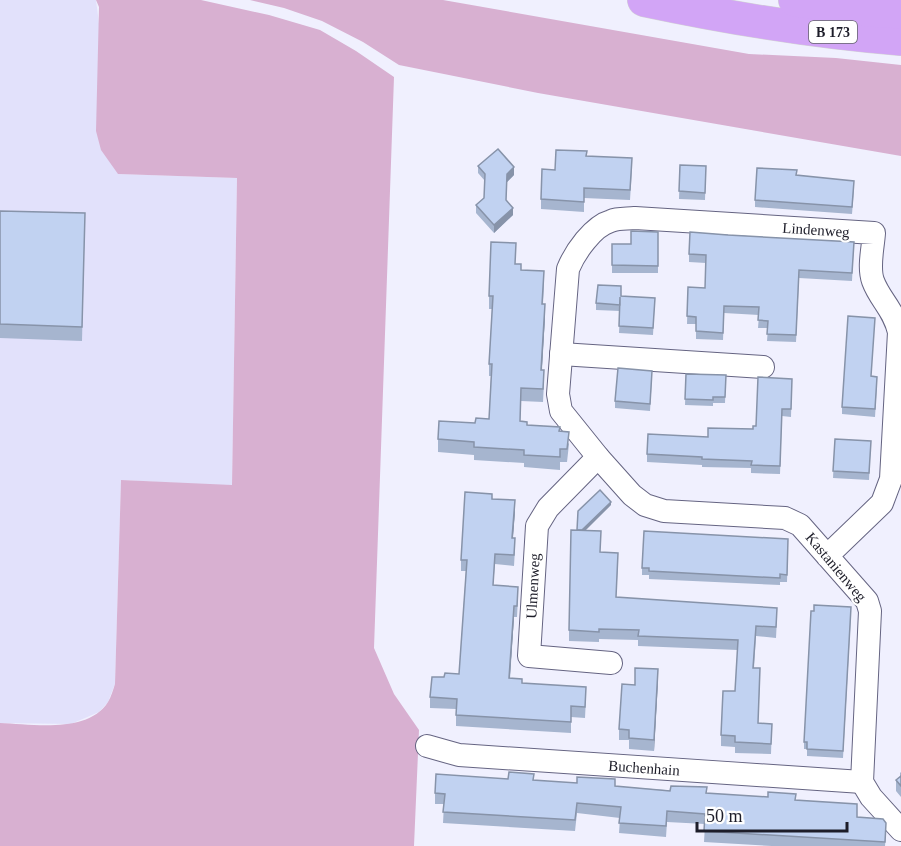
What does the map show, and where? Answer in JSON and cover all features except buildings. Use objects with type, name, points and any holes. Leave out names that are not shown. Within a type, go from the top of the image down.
[{"type":"highway","name":"B 173","points":[[644,0],[766,24],[857,36],[901,39]]},
{"type":"highway","name":"B 173","points":[[795,0],[867,10],[901,12]]},
{"type":"street","name":"Lindenweg","points":[[610,221],[635,218],[873,233],[871,273],[874,283],[895,316],[899,332],[899,375],[891,479],[882,503],[827,556]]},
{"type":"street","name":"Kastanienweg","points":[[610,221],[587,238],[573,257],[568,269],[558,394],[561,411],[598,458],[645,505],[664,511],[785,518],[800,525],[867,601],[870,611],[862,782]]},
{"type":"street","points":[[561,354],[763,367]]},
{"type":"street","name":"Ulmenweg","points":[[598,458],[548,508],[537,526],[529,656],[611,663]]},
{"type":"street","name":"Buchenhain","points":[[427,746],[459,755],[862,782]]},
{"type":"street","points":[[862,782],[871,797],[901,830]]},
{"type":"shaded area","points":[[0,0],[96,0],[118,174],[237,178],[232,486],[121,480],[115,684],[108,702],[99,712],[71,724],[0,723]]},
{"type":"shaded area","points":[[96,0],[201,0],[269,15],[320,30],[394,77],[374,648],[394,694],[419,730],[414,846],[0,846],[0,723],[58,725],[87,719],[99,712],[108,702],[115,684],[121,480],[232,485],[237,178],[118,174],[101,150],[96,131],[99,7]]},
{"type":"shaded area","points":[[250,0],[443,0],[749,54],[836,58],[901,65],[901,156],[538,93],[399,65],[363,42],[322,21],[284,8]]}]
